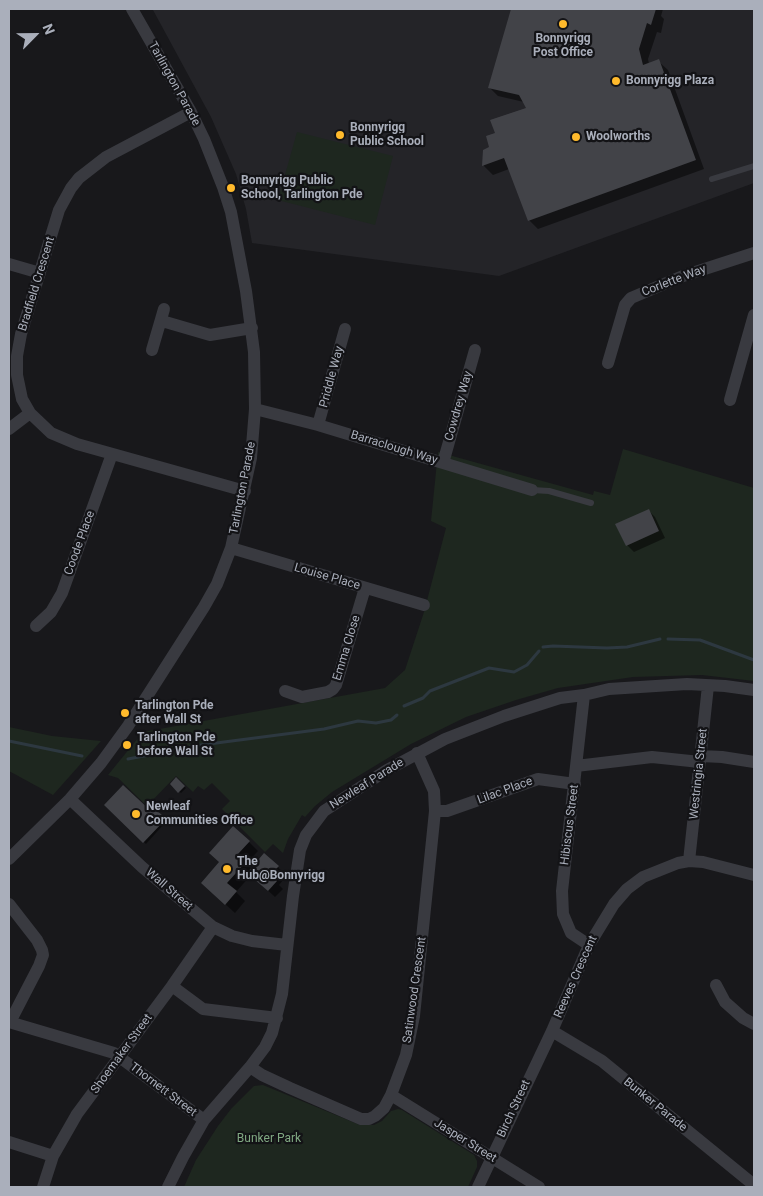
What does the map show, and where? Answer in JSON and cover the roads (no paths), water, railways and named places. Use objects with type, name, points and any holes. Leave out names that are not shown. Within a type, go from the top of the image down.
[{"type":"street","name":"Tarlington Parade","points":[[9,859],[70,798],[100,764],[128,726],[204,607],[217,584],[231,548],[251,458],[256,379],[252,328],[231,212],[211,157],[190,112],[132,9]]},
{"type":"street","name":"Bradfield Crescent","points":[[190,112],[95,164],[71,188],[59,210],[21,334],[17,356],[17,375],[19,389],[30,413],[51,433],[77,444],[244,491]]},
{"type":"street","name":"Corlette Way","points":[[608,363],[625,304],[631,298],[683,276],[754,255]]},
{"type":"street","points":[[9,264],[40,273]]},
{"type":"street","points":[[152,350],[163,315],[210,335],[252,328]]},
{"type":"street","points":[[730,400],[754,315]]},
{"type":"street","name":"Priddle Way","points":[[318,425],[345,329]]},
{"type":"street","name":"Cowdrey Way","points":[[443,463],[475,350]]},
{"type":"street","name":"Barraclough Way","points":[[255,408],[318,425],[532,490]]},
{"type":"street","points":[[9,429],[30,413]]},
{"type":"street","name":"Coode Place","points":[[36,626],[51,612],[62,592],[112,454]]},
{"type":"street","name":"Louise Place","points":[[231,548],[424,605]]},
{"type":"street","name":"Emma Close","points":[[285,691],[302,697],[328,692],[333,689],[336,685],[365,588]]},
{"type":"street","name":"Newleaf Parade","points":[[168,1187],[186,1150],[204,1120],[265,1047],[277,1018],[282,994],[300,850],[306,835],[324,811],[417,753],[445,739],[504,716],[560,698],[609,689],[654,685],[687,684],[754,690]]},
{"type":"street","name":"Westringia Street","points":[[689,861],[708,686]]},
{"type":"street","name":"Hibiscus Street","points":[[584,695],[562,891],[563,914],[572,933],[589,945]]},
{"type":"street","name":"Satinwood Crescent","points":[[250,1067],[262,1075],[361,1118],[370,1119],[375,1116],[384,1108],[391,1095],[406,1055],[414,1016],[435,811],[434,791],[417,753]]},
{"type":"street","points":[[576,766],[652,757],[700,759],[722,757],[754,762]]},
{"type":"street","name":"Lilac Place","points":[[435,811],[446,812],[531,780],[538,779],[575,784]]},
{"type":"street","name":"Wall Street","points":[[70,798],[142,867],[213,927],[232,936],[252,941],[287,945]]},
{"type":"street","name":"Reeves Crescent","points":[[552,1031],[589,945],[614,904],[627,889],[643,877],[678,863],[689,861],[703,862],[754,875]]},
{"type":"street","points":[[9,904],[37,940],[43,955],[9,1022]]},
{"type":"street","name":"Shoemaker Street","points":[[43,1187],[53,1156],[77,1114],[172,986],[213,927]]},
{"type":"street","points":[[716,985],[725,1002],[743,1018],[754,1024]]},
{"type":"street","points":[[172,986],[203,1009],[277,1018]]},
{"type":"street","name":"Thornett Street","points":[[9,1022],[114,1053],[204,1120]]},
{"type":"street","name":"Birch Street","points":[[478,1187],[552,1031]]},
{"type":"street","name":"Bunker Parade","points":[[552,1031],[602,1061],[754,1185]]},
{"type":"street","name":"Jasper Street","points":[[391,1095],[539,1187]]},
{"type":"street","points":[[9,1142],[53,1156]]},
{"type":"lane","points":[[712,179],[754,166]]},
{"type":"lane","points":[[532,490],[549,491],[592,503]]},
{"type":"waterway","points":[[543,647],[627,647],[660,639]]},
{"type":"waterway","points":[[668,639],[700,640],[754,660]]},
{"type":"waterway","points":[[404,706],[423,698],[430,691],[489,668],[514,672],[527,665],[539,651]]},
{"type":"waterway","points":[[128,759],[201,745],[324,729],[358,721],[376,723],[391,720],[397,715]]},
{"type":"waterway","points":[[9,741],[82,756]]},
{"type":"place","name":"Bonnyrigg Post Office","points":[[563,24]]},
{"type":"place","name":"Bonnyrigg Plaza","points":[[616,81]]},
{"type":"place","name":"Bonnyrigg Public School","points":[[340,135]]},
{"type":"place","name":"Woolworths","points":[[576,137]]},
{"type":"place","name":"Bonnyrigg Public School, Tarlington Pde","points":[[231,188]]},
{"type":"place","name":"Tarlington Pde after Wall St","points":[[125,713]]},
{"type":"place","name":"Tarlington Pde before Wall St","points":[[127,745]]},
{"type":"place","name":"Newleaf Communities Office","points":[[136,814]]},
{"type":"place","name":"The Hub@Bonnyrigg","points":[[227,869]]},
{"type":"park label","name":"Bunker Park","points":[[269,1139]]}]
